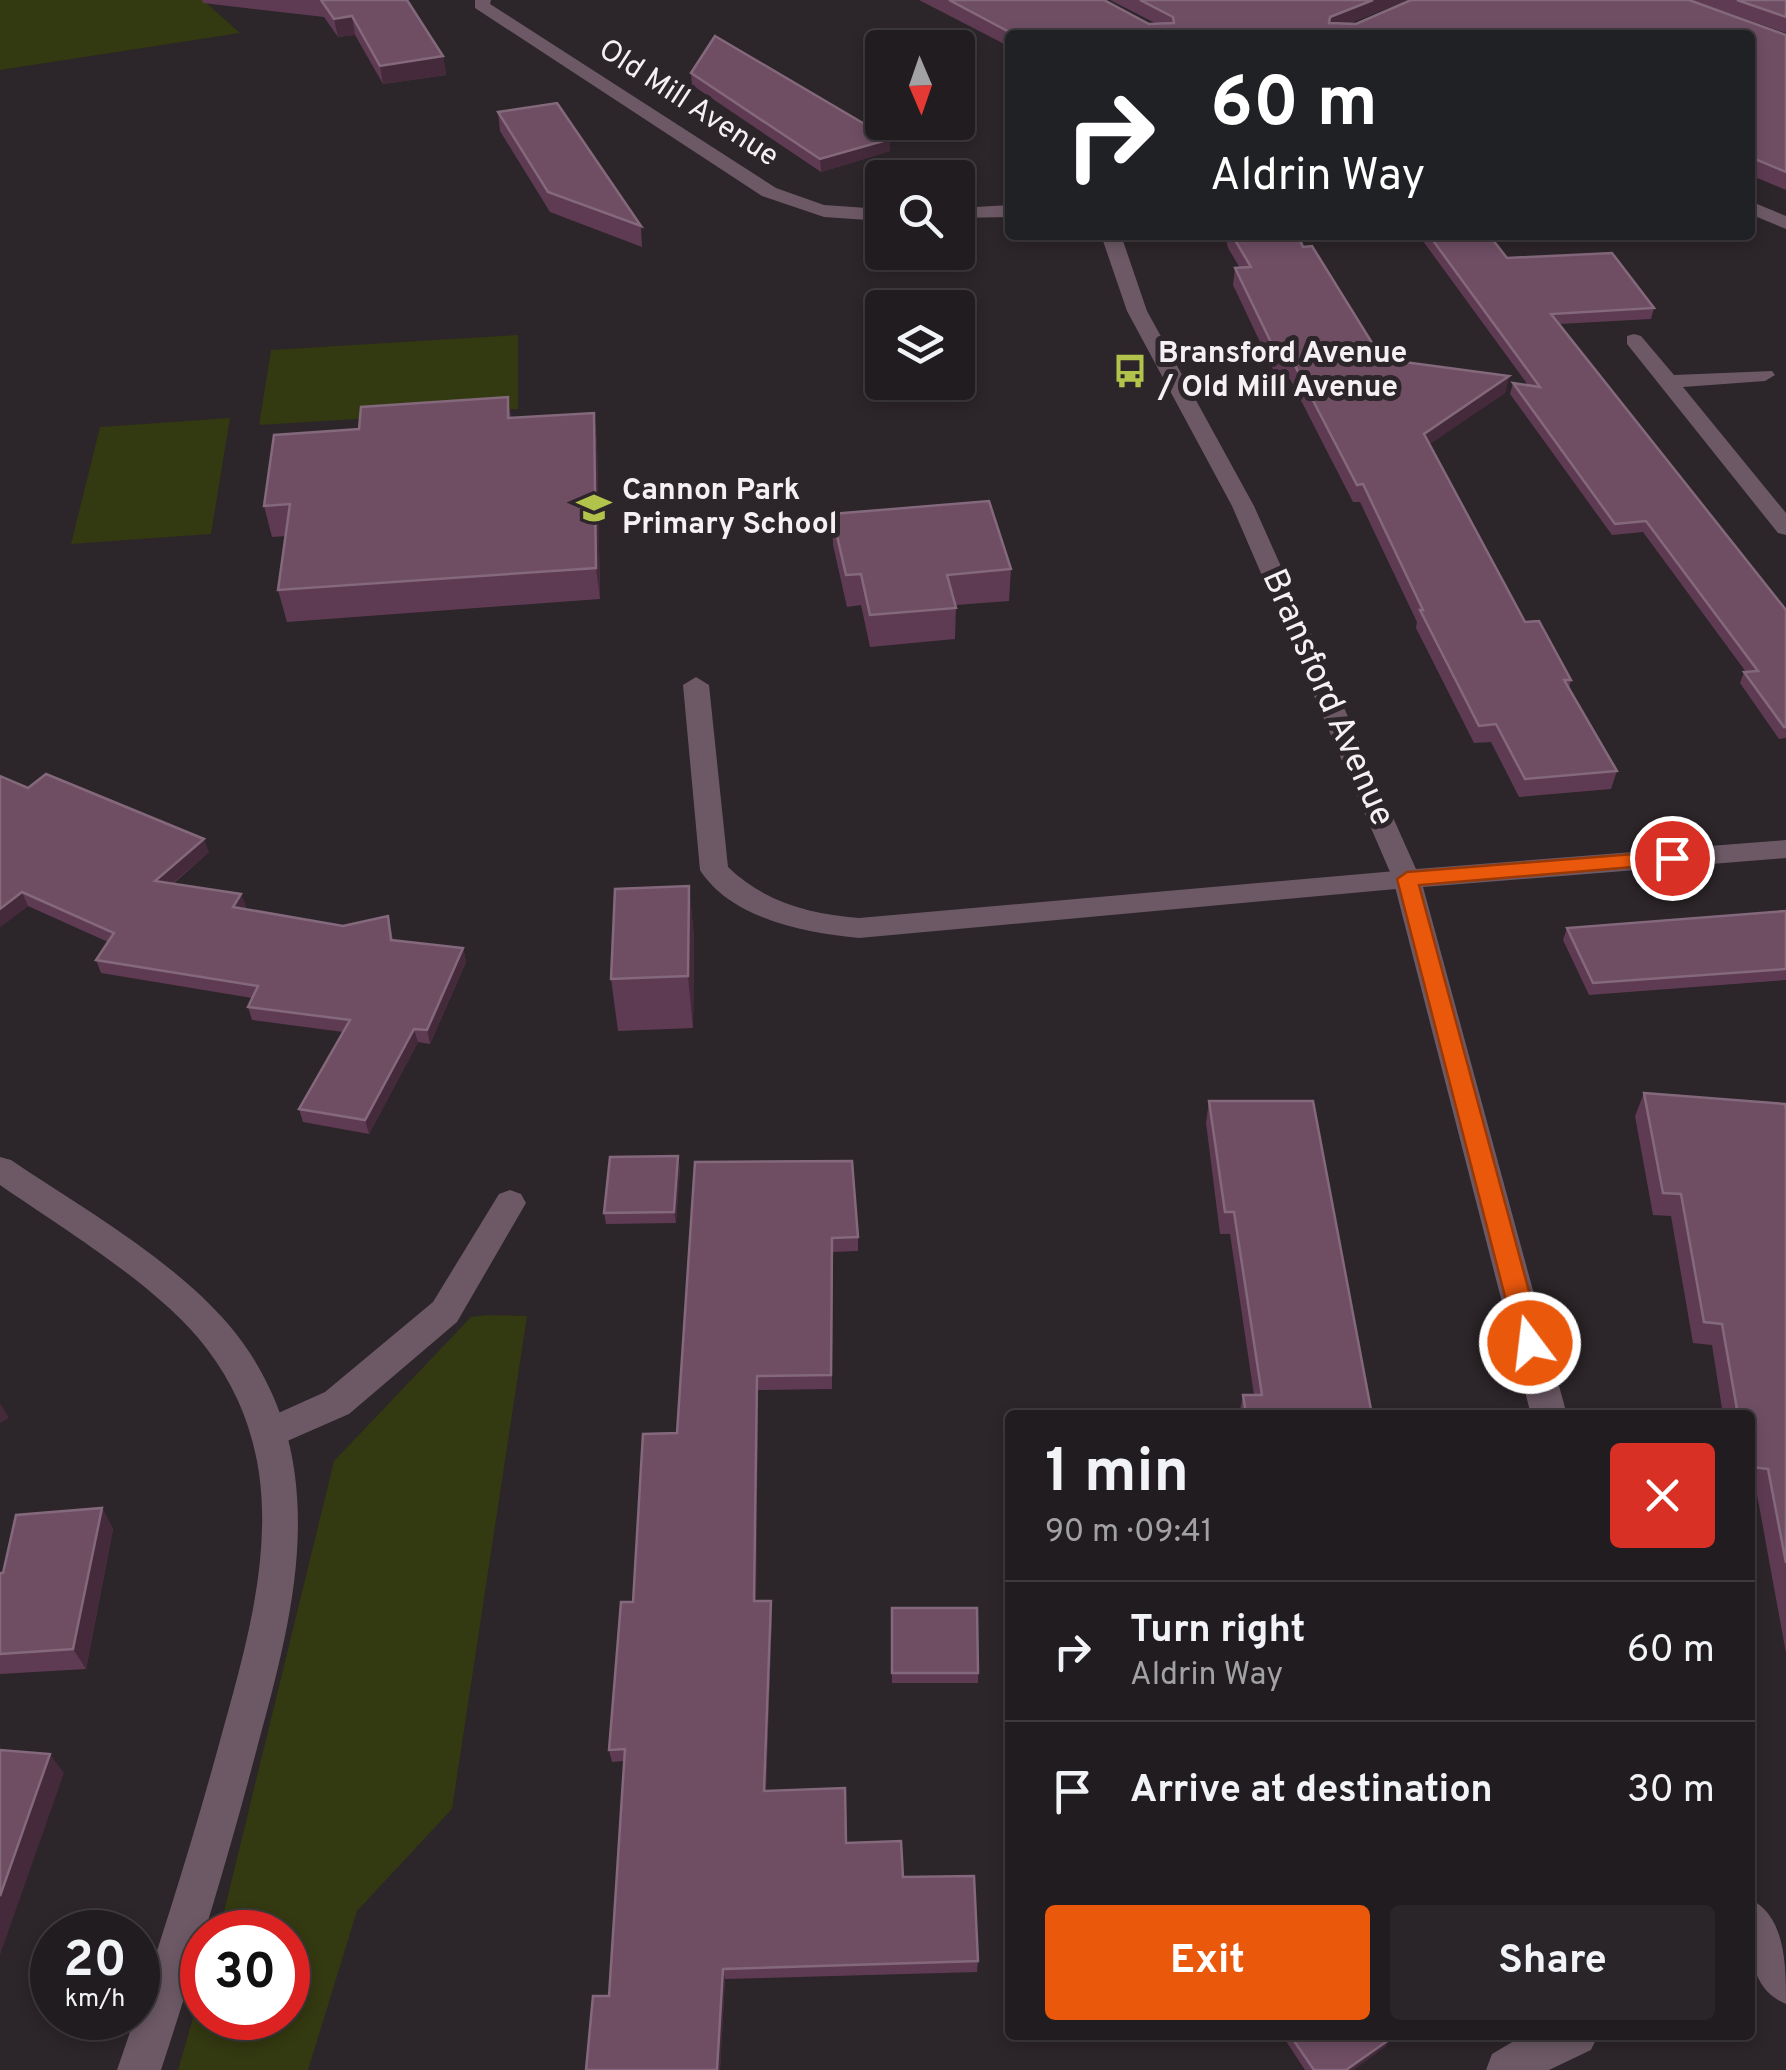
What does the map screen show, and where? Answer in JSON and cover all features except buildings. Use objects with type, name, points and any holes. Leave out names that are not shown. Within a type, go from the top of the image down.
[{"type":"street","name":"Old Mill Avenue","points":[[483,0],[481,5],[769,192],[796,205],[865,215]]},
{"type":"street","points":[[1755,209],[1786,222]]},
{"type":"street","points":[[975,212],[1005,211]]},
{"type":"street","name":"Bransford Avenue","points":[[1113,240],[1137,311],[1243,506],[1407,879],[1548,1410]]},
{"type":"street","points":[[1634,340],[1786,528]]},
{"type":"street","points":[[1670,382],[1765,375]]},
{"type":"street","points":[[696,685],[714,870],[734,892],[818,926],[858,928],[1786,849]]},
{"type":"street","points":[[0,1169],[171,1292],[218,1337],[251,1388],[270,1434],[278,1483],[274,1590],[214,1834],[139,2070]]},
{"type":"street","points":[[270,1434],[336,1402],[445,1312],[510,1203]]},
{"type":"street","points":[[1755,1933],[1770,1972]]},
{"type":"street","points":[[1508,2070],[1563,2040]]},
{"type":"green space","points":[[0,0],[203,0],[240,33],[0,70]]},
{"type":"green space","points":[[518,335],[518,409],[259,425],[271,350]]},
{"type":"green space","points":[[230,418],[211,534],[71,544],[100,427]]},
{"type":"green space","points":[[527,1316],[452,1809],[357,1911],[308,2070],[178,2070],[187,2040],[310,2040],[310,1910],[224,1910],[334,1461],[471,1317]]},
{"type":"place","name":"Bransford Avenue / Old Mill Avenue","points":[[1130,371]]},
{"type":"place","name":"Cannon Park Primary School","points":[[594,508]]},
{"type":"route","points":[[1530,1343],[1407,879],[1672,858]]}]
